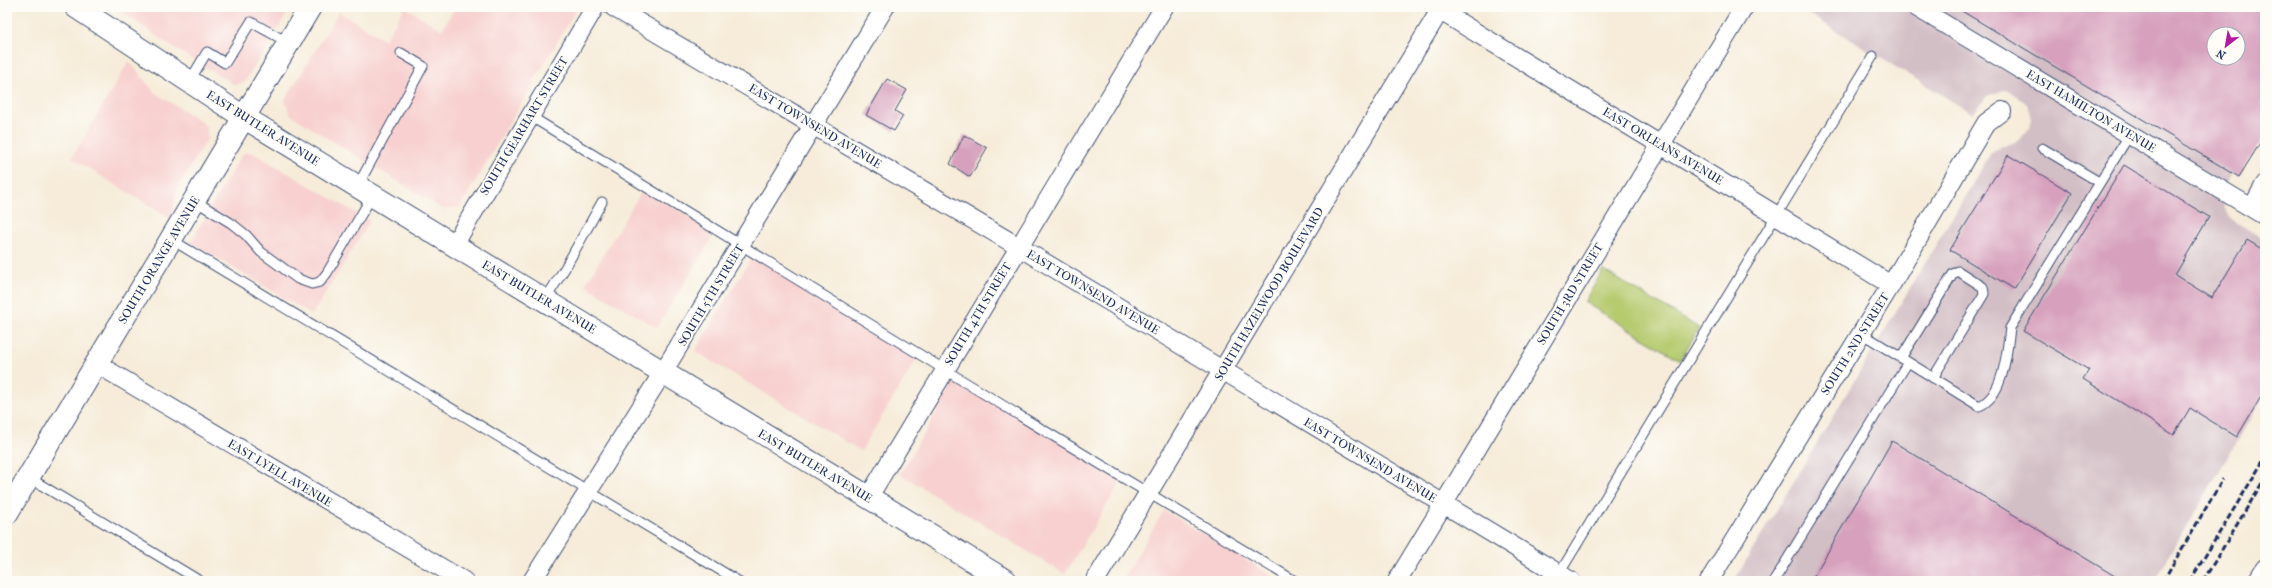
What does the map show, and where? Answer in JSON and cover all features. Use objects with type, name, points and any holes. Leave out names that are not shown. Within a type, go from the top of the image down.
[{"type":"street","name":"EAST BUTLER AVENUE","points":[[76,7],[245,118],[663,372],[995,578]]},
{"type":"street","name":"SOUTH GEARHART STREET","points":[[454,245],[596,7]]},
{"type":"street","name":"EAST TOWNSEND AVENUE","points":[[613,7],[1019,247],[1565,577]]},
{"type":"street","name":"SOUTH 5TH STREET","points":[[532,581],[742,244],[885,7]]},
{"type":"street","name":"SOUTH 4TH STREET","points":[[868,498],[1164,7]]},
{"type":"street","name":"SOUTH 3RD STREET","points":[[1396,581],[1744,7]]},
{"type":"street","name":"EAST HAMILTON AVENUE","points":[[1916,7],[2258,212]]},
{"type":"street","name":"SOUTH ORANGE AVENUE","points":[[7,513],[245,118],[309,8]]},
{"type":"street","name":"EAST ORLEANS AVENUE","points":[[1438,8],[1892,285]]},
{"type":"street","name":"SOUTH HAZELWOOD BOULEVARD","points":[[1095,581],[1223,370],[1438,8]]},
{"type":"street","name":"SOUTH 2ND STREET","points":[[1709,581],[1892,285],[1986,123],[2002,111]]},
{"type":"street","points":[[2258,212],[2265,184]]},
{"type":"street","name":"EAST LYELL AVENUE","points":[[97,364],[464,581]]},
{"type":"street","points":[[2257,581],[2265,568]]},
{"type":"lane","points":[[190,82],[206,52],[225,63],[251,22],[289,43]]},
{"type":"lane","points":[[195,201],[232,223],[246,235],[261,252],[298,279],[312,284],[320,282],[327,273],[423,66],[401,53]]},
{"type":"lane","points":[[1565,577],[1777,214],[1873,56]]},
{"type":"lane","points":[[530,116],[742,244],[1040,428],[1149,492],[1295,581]]},
{"type":"lane","points":[[1861,333],[1979,406],[1984,404],[2000,382],[2006,364],[2010,328],[2130,134]]},
{"type":"lane","points":[[2042,148],[2099,182]]},
{"type":"lane","points":[[545,300],[602,202]]},
{"type":"lane","points":[[172,240],[738,581]]},
{"type":"lane","points":[[1774,581],[1905,360],[1953,274],[1958,271],[1983,287],[1984,294],[1933,378]]},
{"type":"lane","points":[[28,477],[200,581]]},
{"type":"shaded area","points":[[115,7],[291,7],[245,82],[235,85],[174,48]]},
{"type":"shaded area","points":[[405,7],[442,30],[455,7],[578,7],[460,207],[443,209],[290,114],[285,100],[339,12],[385,40]]},
{"type":"shaded area","points":[[1797,7],[2265,7],[2265,121],[2224,188],[2222,196],[2226,212],[2231,219],[2265,240],[2265,394],[2154,581],[1734,581],[1991,153],[2001,146],[2016,142],[2029,128],[2031,119],[2027,104],[2012,92],[2004,90],[1987,96],[1973,114]]},
{"type":"shaded area","points":[[129,61],[155,93],[202,122],[207,128],[207,139],[177,189],[171,219],[72,158]]},
{"type":"shaded area","points":[[246,152],[253,153],[370,221],[312,315],[190,242],[241,156]]},
{"type":"shaded area","points":[[643,189],[715,232],[657,328],[585,285]]},
{"type":"shaded area","points":[[753,255],[919,355],[861,451],[695,351]]},
{"type":"shaded area","points":[[957,378],[1123,478],[1065,574],[900,474]]},
{"type":"shaded area","points":[[1164,510],[1188,525],[1281,581],[1122,581]]},
{"type":"green space","points":[[1603,270],[1699,328],[1680,360],[1584,302]]},
{"type":"building","points":[[1955,7],[2265,7],[2265,135],[2239,177]]},
{"type":"building","points":[[887,79],[907,90],[895,111],[903,116],[894,131],[866,115]]},
{"type":"building","points":[[964,135],[987,148],[970,177],[950,164]]},
{"type":"building","points":[[2008,155],[2072,193],[2014,289],[1950,250]]},
{"type":"building","points":[[2124,165],[2209,217],[2175,275],[2212,298],[2247,240],[2265,251],[2265,390],[2237,437],[2190,408],[2174,435],[2083,379],[2089,370],[2023,331]]},
{"type":"building","points":[[1892,441],[2123,581],[1811,581]]},
{"type":"railway","points":[[2190,581],[2265,458]]},
{"type":"railway","points":[[2203,581],[2265,478]]},
{"type":"railway","points":[[2163,581],[2223,479]]}]
